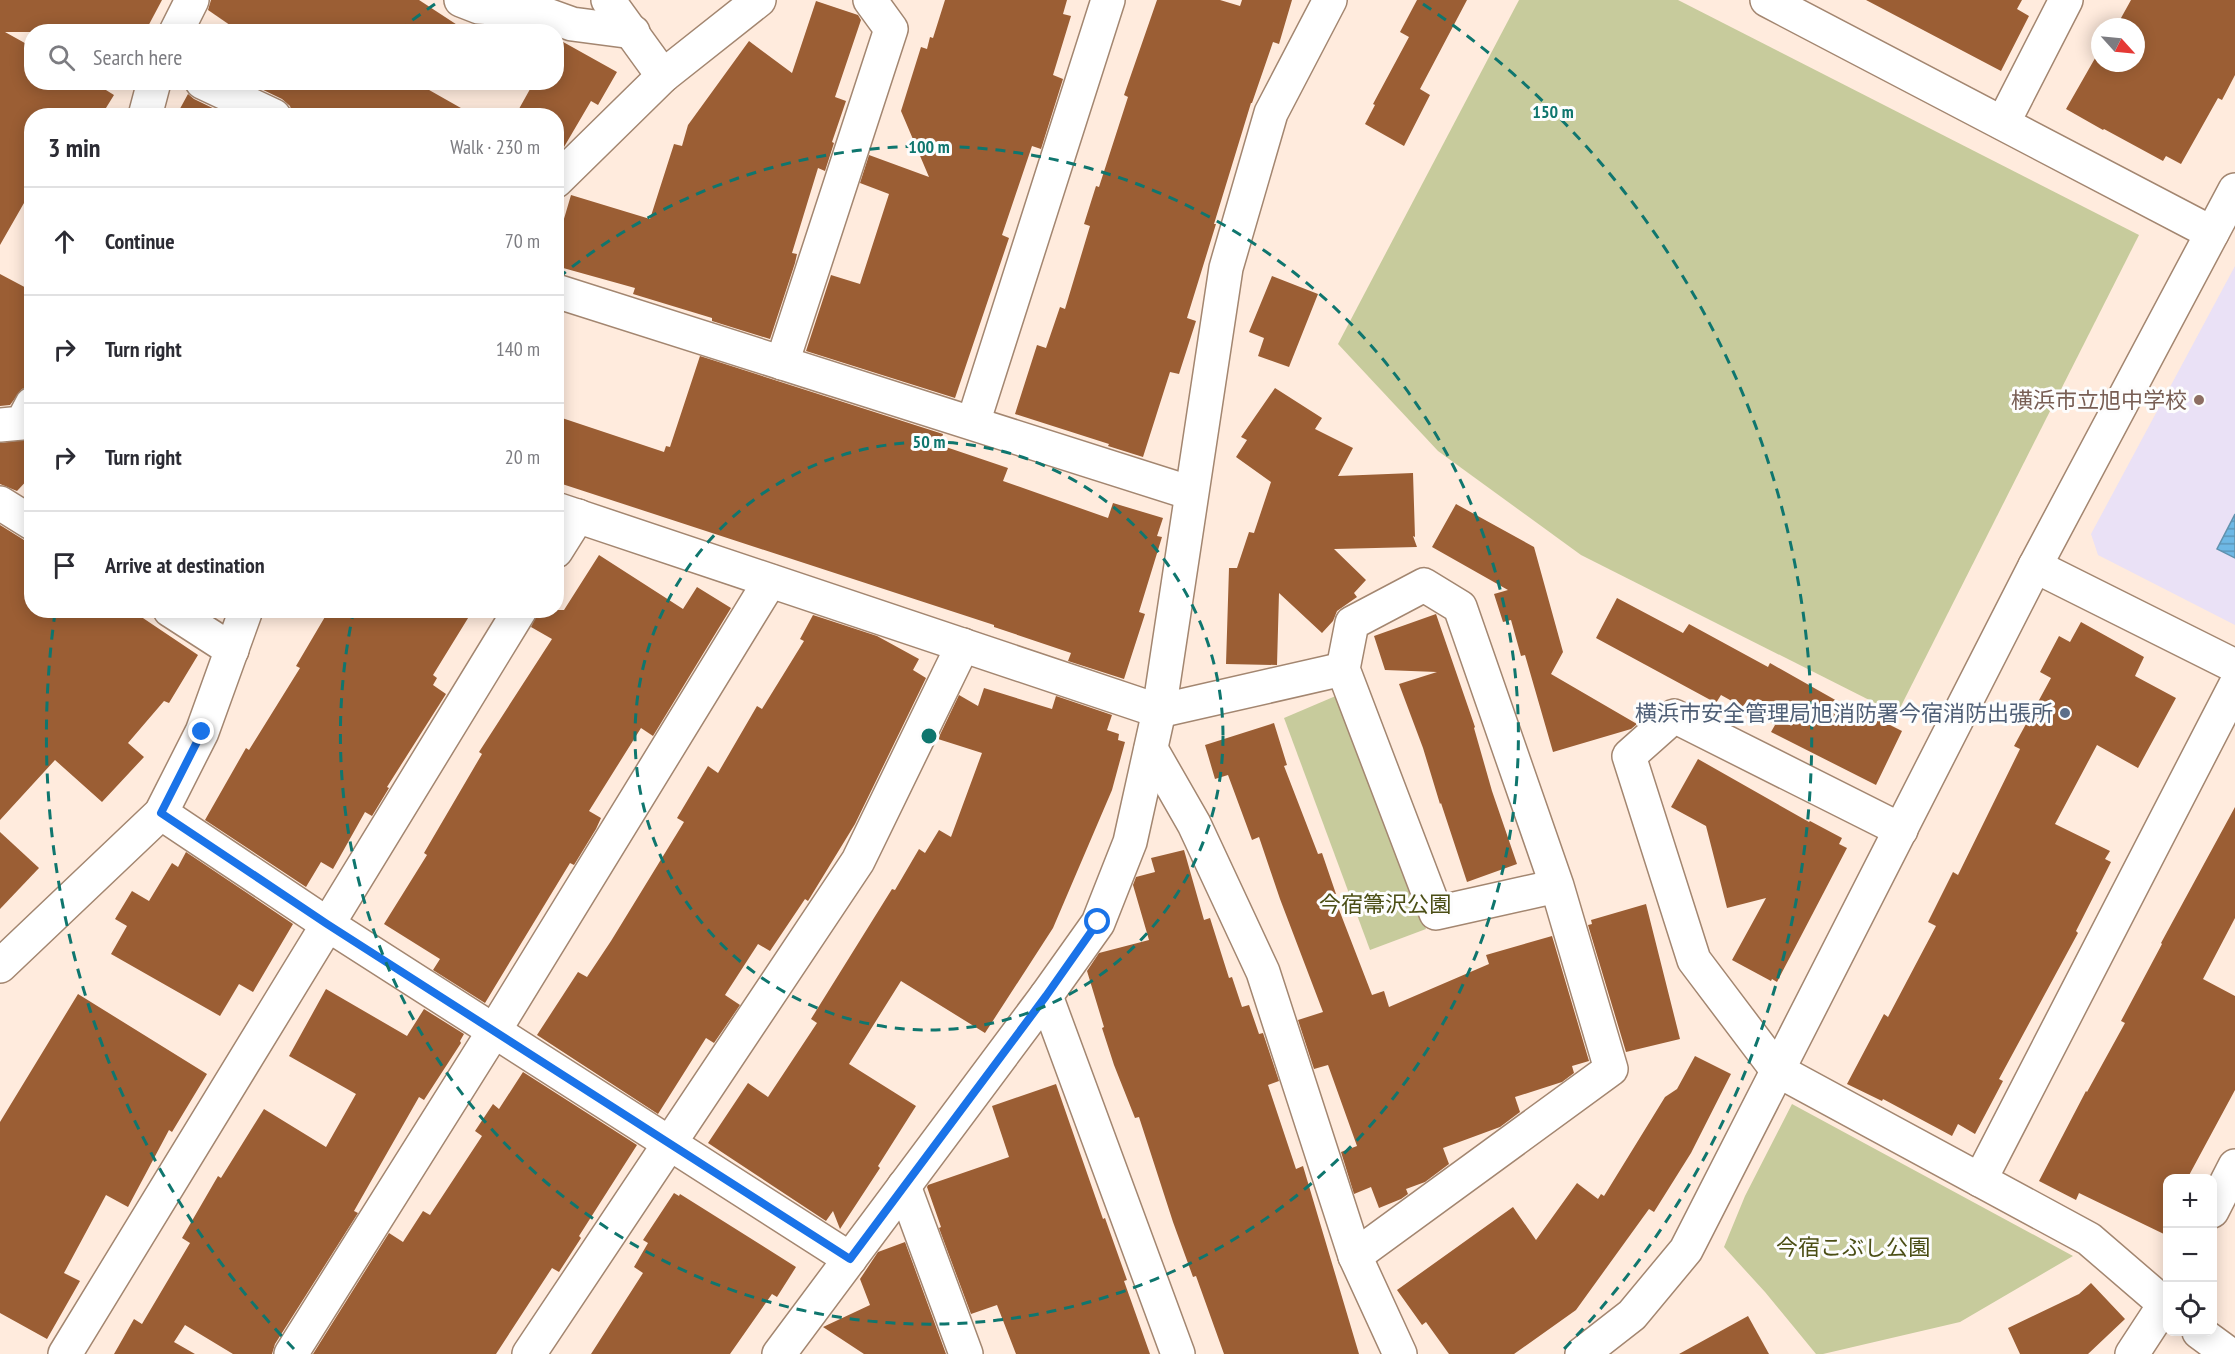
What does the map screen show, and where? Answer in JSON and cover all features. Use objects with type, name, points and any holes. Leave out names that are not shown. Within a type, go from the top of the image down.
[{"type":"street","points":[[180,24],[192,0]]},
{"type":"street","points":[[461,0],[479,7],[536,11],[572,24],[633,32]]},
{"type":"street","points":[[608,0],[663,76]]},
{"type":"street","points":[[564,173],[663,76],[759,0]]},
{"type":"street","points":[[782,363],[891,29],[870,0]]},
{"type":"street","points":[[973,423],[1108,0]]},
{"type":"street","points":[[779,1354],[1046,996],[1098,922],[1130,842],[1159,711],[1227,268],[1271,113],[1330,0]]},
{"type":"street","points":[[1767,0],[2212,233]]},
{"type":"street","points":[[2002,123],[2066,0]]},
{"type":"street","points":[[147,108],[152,90]]},
{"type":"street","points":[[219,90],[257,108]]},
{"type":"street","points":[[1582,1354],[1632,1315],[1686,1250],[2035,566],[2235,190]]},
{"type":"street","points":[[564,294],[1191,493]]},
{"type":"street","points":[[0,425],[22,423],[24,419]]},
{"type":"street","points":[[0,503],[24,518]]},
{"type":"street","points":[[567,513],[1159,711],[1343,669]]},
{"type":"street","points":[[2035,566],[2235,666]]},
{"type":"street","points":[[291,1354],[494,1031],[771,581]]},
{"type":"street","points":[[1355,1256],[1611,1069],[1557,886],[1460,607],[1424,585],[1352,623],[1343,669],[1436,913],[1557,886]]},
{"type":"street","points":[[182,618],[232,650]]},
{"type":"street","points":[[0,966],[161,813],[202,732],[243,618]]},
{"type":"street","points":[[65,1354],[515,618]]},
{"type":"street","points":[[529,1354],[858,861],[963,645]]},
{"type":"street","points":[[1980,1180],[2235,686]]},
{"type":"street","points":[[1901,830],[1674,716],[1629,756],[1694,960],[1777,1070],[2089,1239],[2163,1301]]},
{"type":"street","points":[[1151,749],[1194,824],[1263,972],[1355,1256],[1400,1354]]},
{"type":"street","points":[[161,813],[327,924],[850,1259]]},
{"type":"street","points":[[1046,996],[1178,1354]]},
{"type":"street","points":[[2217,1201],[2235,1166]]},
{"type":"street","points":[[904,1186],[966,1354]]},
{"type":"street","points":[[2132,1354],[2163,1308]]},
{"type":"street","points":[[2204,1336],[2229,1354]]},
{"type":"shaded area","name":"横浜市立旭中学校","points":[[2235,266],[2235,625],[2098,555],[2091,534]]},
{"type":"green space","points":[[1519,0],[1678,0],[2139,235],[1897,714],[1581,555],[1438,451],[1338,344]]},
{"type":"green space","name":"今宿箒沢公園","points":[[1338,695],[1426,929],[1370,950],[1284,718]]},
{"type":"green space","name":"今宿こぶし公園","points":[[1792,1104],[2073,1256],[1960,1322],[1816,1354],[1724,1247],[1745,1196]]},
{"type":"water","points":[[2235,514],[2235,558],[2217,549]]},
{"type":"building","points":[[0,0],[162,0],[149,24],[24,24],[24,32],[5,32],[24,43],[24,90],[106,90],[114,95],[106,108],[24,108],[24,203],[0,245]]},
{"type":"building","points":[[211,0],[419,0],[456,24],[228,24],[208,10]]},
{"type":"building","points":[[945,0],[1067,0],[1063,14],[1071,16],[1053,75],[1063,79],[1041,149],[1032,146],[1002,235],[1009,238],[955,398],[806,351],[831,275],[860,284],[889,194],[860,183],[869,155],[929,177],[901,111],[921,47],[927,49],[930,37],[933,38]]},
{"type":"building","points":[[1157,0],[1220,0],[1240,6],[1242,0],[1292,0],[1279,44],[1273,42],[1251,103],[1214,224],[1216,224],[1187,318],[1196,321],[1179,374],[1170,372],[1143,457],[1015,414],[1037,345],[1046,348],[1060,307],[1065,309],[1090,226],[1084,224],[1096,186],[1099,187],[1128,97],[1124,95]]},
{"type":"building","points":[[1417,0],[1467,0],[1420,89],[1430,95],[1404,146],[1365,124],[1375,105],[1373,104],[1409,37],[1400,32]]},
{"type":"building","points":[[1866,0],[2022,0],[2017,9],[2029,16],[2001,71]]},
{"type":"building","points":[[2131,0],[2235,0],[2235,75],[2222,100],[2218,98],[2181,164],[2166,156],[2163,161],[2066,109],[2091,65],[2091,72],[2145,72],[2145,18],[2121,18]]},
{"type":"building","points":[[816,1],[858,15],[861,20],[835,97],[846,101],[825,171],[818,168],[792,253],[797,254],[795,263],[770,339],[712,321],[712,318],[633,294],[635,288],[564,268],[564,219],[571,195],[650,219],[674,144],[682,146],[688,125],[749,41],[792,73]]},
{"type":"building","points":[[564,42],[617,72],[598,105],[591,101],[564,147],[564,108],[519,108],[530,90],[564,90]]},
{"type":"building","points":[[263,90],[429,90],[461,108],[291,108],[282,99]]},
{"type":"building","points":[[188,94],[213,108],[180,108]]},
{"type":"building","points":[[0,274],[24,287],[24,388],[10,405],[0,406]]},
{"type":"building","points":[[1272,276],[1318,294],[1289,367],[1258,356],[1264,338],[1249,332]]},
{"type":"building","points":[[700,356],[943,434],[940,445],[1008,468],[1003,481],[1108,518],[1113,503],[1163,518],[1157,536],[1162,537],[1139,612],[1145,614],[1124,679],[1068,661],[1071,653],[994,627],[994,625],[564,485],[564,419],[664,452],[666,446],[670,447]]},
{"type":"building","points":[[1275,388],[1322,418],[1315,429],[1353,448],[1338,476],[1413,473],[1415,537],[1413,536],[1417,547],[1334,549],[1366,580],[1354,593],[1357,597],[1337,611],[1333,621],[1322,633],[1279,593],[1277,665],[1226,664],[1229,568],[1237,568],[1249,532],[1254,533],[1271,482],[1236,457],[1247,440],[1241,437]]},
{"type":"building","points":[[24,440],[24,484],[17,491],[0,484],[0,443]]},
{"type":"building","points":[[1456,504],[1534,547],[1563,652],[1551,674],[1637,724],[1631,729],[1553,752],[1525,655],[1521,656],[1511,620],[1503,622],[1494,594],[1508,590],[1432,547]]},
{"type":"building","points":[[0,525],[24,540],[24,618],[143,618],[198,655],[169,703],[164,701],[128,743],[144,757],[102,802],[55,760],[0,820]]},
{"type":"building","points":[[599,555],[683,609],[697,587],[731,608],[653,736],[641,728],[589,811],[601,818],[596,829],[574,865],[570,863],[485,1003],[433,970],[440,959],[384,924],[427,855],[424,853],[482,754],[479,752],[552,639],[531,627],[535,618],[564,618],[564,610]]},
{"type":"building","points":[[1617,598],[1683,633],[1689,624],[1768,667],[1770,663],[1853,710],[1854,707],[1902,731],[1876,785],[1771,732],[1775,725],[1721,695],[1716,703],[1596,638]]},
{"type":"building","points":[[1436,614],[1475,727],[1492,791],[1517,864],[1467,882],[1423,748],[1399,684],[1437,672],[1385,670],[1374,636]]},
{"type":"building","points":[[813,615],[877,636],[919,659],[913,670],[926,678],[855,824],[808,901],[805,899],[770,951],[758,944],[725,995],[740,1005],[714,1043],[706,1038],[658,1114],[537,1035],[578,972],[587,977],[611,941],[684,822],[677,818],[708,766],[718,773],[757,706],[762,709],[804,641],[800,639]]},
{"type":"building","points":[[324,618],[468,618],[433,675],[437,678],[433,685],[446,694],[387,787],[389,788],[372,816],[365,812],[333,869],[321,862],[306,887],[205,820],[246,748],[249,750],[300,668],[296,666]]},
{"type":"building","points":[[2081,622],[2144,657],[2135,676],[2176,698],[2138,768],[2097,745],[2055,824],[2110,851],[2105,859],[2111,862],[2076,931],[2078,933],[1999,1079],[2003,1081],[1975,1134],[1958,1124],[1952,1136],[1883,1099],[1882,1101],[1847,1084],[1884,1014],[1888,1017],[1936,926],[1928,922],[1953,872],[1958,875],[2020,749],[2014,746],[2051,678],[2040,672],[2059,636],[2070,642]]},
{"type":"building","points":[[984,688],[1052,709],[1056,696],[1112,715],[1107,730],[1119,734],[1118,740],[1125,742],[1112,790],[1053,928],[985,1033],[901,981],[849,1064],[916,1106],[878,1166],[880,1168],[840,1229],[833,1211],[826,1221],[708,1143],[748,1083],[768,1097],[817,1023],[811,1019],[919,849],[925,853],[939,830],[951,837],[982,753],[938,739],[959,695],[978,706]]},
{"type":"building","points":[[1274,723],[1287,765],[1284,766],[1318,854],[1322,853],[1336,894],[1333,894],[1372,995],[1384,991],[1389,1007],[1489,964],[1486,955],[1552,936],[1589,1061],[1572,1066],[1574,1073],[1562,1082],[1515,1097],[1520,1112],[1500,1127],[1443,1148],[1449,1164],[1425,1182],[1406,1189],[1408,1194],[1401,1199],[1379,1208],[1371,1187],[1354,1194],[1341,1152],[1357,1146],[1328,1065],[1314,1069],[1298,1020],[1323,1012],[1259,837],[1252,840],[1228,775],[1215,779],[1205,745]]},
{"type":"building","points":[[1698,759],[1809,822],[1842,838],[1839,844],[1847,848],[1777,982],[1732,960],[1766,898],[1727,908],[1706,826],[1671,807]]},
{"type":"building","points":[[2235,807],[2235,918],[2203,979],[2235,996],[2235,1090],[2190,1174],[2163,1174],[2163,1234],[2079,1193],[2076,1200],[2039,1181],[2125,1023],[2121,1021]]},
{"type":"building","points":[[0,832],[39,868],[0,909]]},
{"type":"building","points":[[1184,850],[1204,920],[1210,918],[1229,978],[1232,977],[1242,1007],[1249,1005],[1259,1034],[1263,1033],[1279,1081],[1268,1085],[1296,1169],[1303,1166],[1359,1354],[1224,1354],[1196,1276],[1193,1277],[1173,1222],[1139,1117],[1135,1118],[1114,1065],[1087,971],[1099,953],[1149,940],[1133,885],[1136,877],[1155,872],[1151,858]]},
{"type":"building","points":[[186,852],[293,924],[253,992],[239,984],[220,1016],[111,954],[127,926],[115,919],[132,891],[149,901],[172,863],[178,867]]},
{"type":"building","points":[[1646,904],[1680,1039],[1626,1052],[1588,925],[1592,924],[1591,920]]},
{"type":"building","points":[[326,989],[407,1036],[424,1009],[464,1034],[461,1043],[424,1100],[419,1097],[354,1211],[358,1213],[275,1344],[272,1354],[233,1354],[185,1325],[174,1342],[195,1354],[114,1354],[134,1319],[142,1324],[190,1243],[182,1238],[218,1176],[221,1178],[264,1109],[326,1147],[356,1094],[289,1056]]},
{"type":"building","points":[[78,994],[207,1074],[172,1132],[169,1130],[128,1207],[106,1195],[64,1273],[80,1281],[47,1339],[0,1313],[0,1122]]},
{"type":"building","points":[[1695,1056],[1731,1074],[1691,1153],[1654,1212],[1649,1209],[1576,1310],[1514,1354],[1449,1354],[1426,1322],[1422,1325],[1397,1290],[1513,1207],[1536,1240],[1577,1183],[1598,1199],[1601,1194],[1604,1196],[1665,1097],[1677,1089]]},
{"type":"building","points":[[523,1072],[637,1145],[559,1272],[552,1268],[496,1354],[313,1354],[389,1233],[403,1242],[423,1211],[430,1215],[482,1136],[475,1131],[493,1104],[499,1109]]},
{"type":"building","points":[[1056,1084],[1127,1280],[1124,1281],[1150,1354],[1016,1354],[997,1305],[971,1314],[939,1228],[941,1227],[928,1185],[1009,1157],[992,1106]]},
{"type":"building","points":[[674,1193],[679,1196],[680,1194],[796,1267],[777,1297],[772,1294],[730,1354],[591,1354],[643,1273],[634,1267],[648,1243],[643,1240]]},
{"type":"building","points":[[905,1242],[946,1354],[864,1354],[823,1327],[870,1305],[860,1279],[878,1252]]},
{"type":"building","points":[[2091,1283],[2125,1319],[2088,1354],[2020,1354],[2008,1328],[2079,1294]]},
{"type":"building","points":[[1748,1316],[1769,1354],[1679,1354]]},
{"type":"place","name":"横浜市立旭中学校","points":[[2199,400]]},
{"type":"place","name":"横浜市安全管理局旭消防署今宿消防出張所","points":[[2065,713]]},
{"type":"route","points":[[202,732],[161,813],[327,924],[850,1259],[1046,996],[1098,922]]}]
